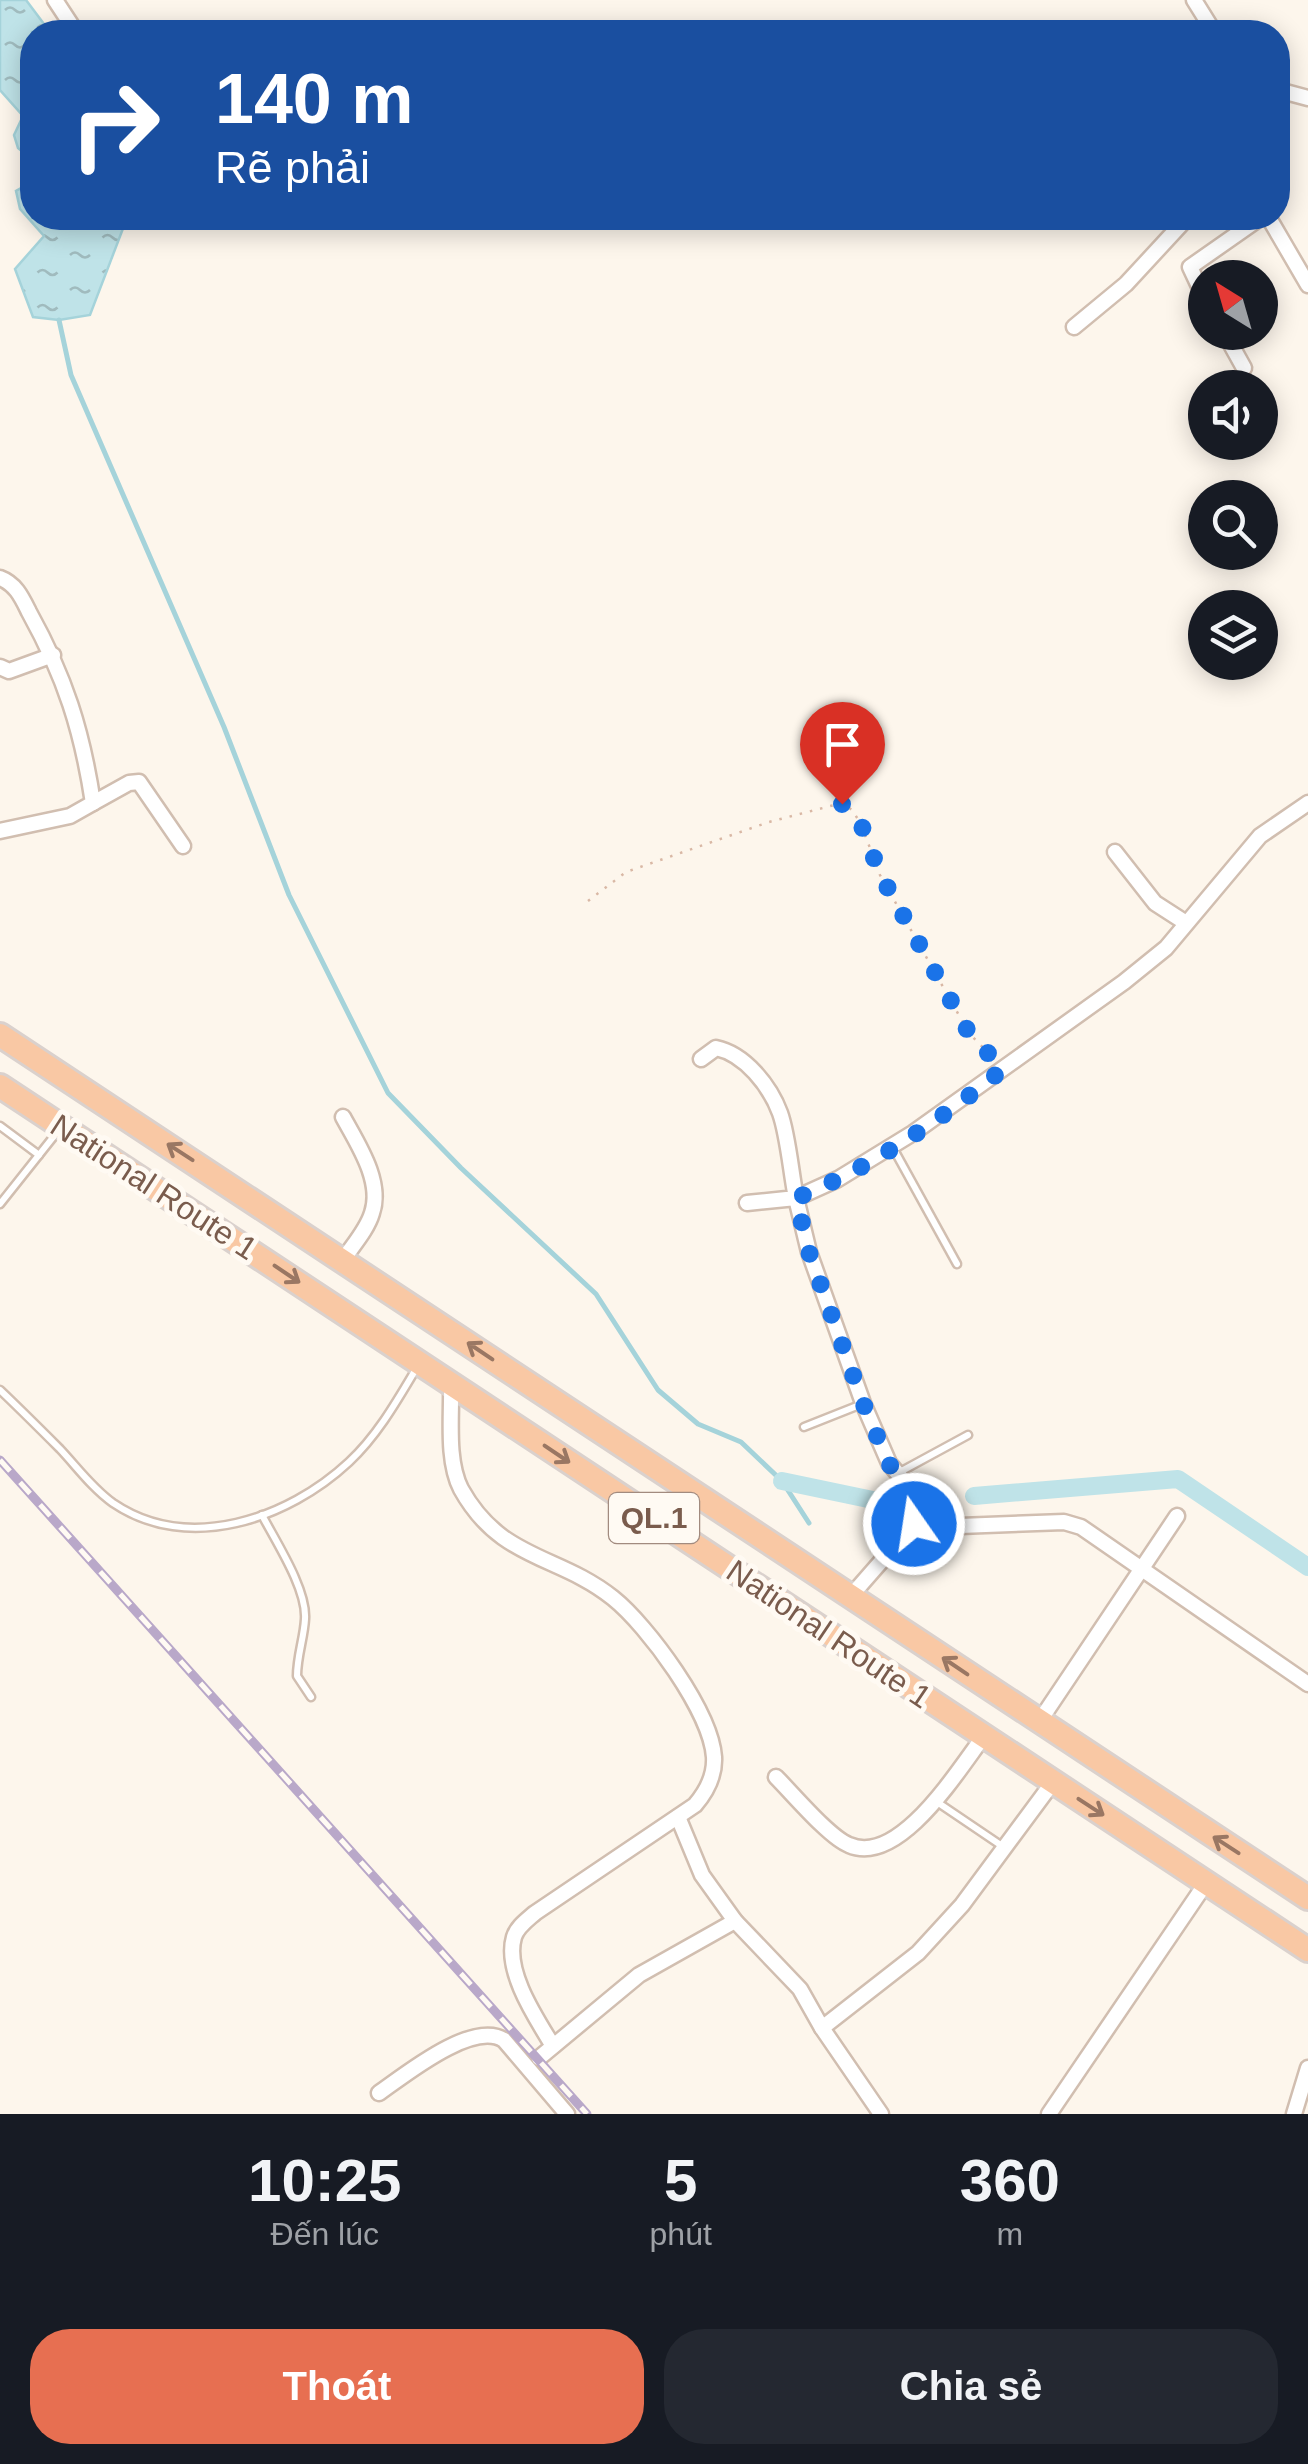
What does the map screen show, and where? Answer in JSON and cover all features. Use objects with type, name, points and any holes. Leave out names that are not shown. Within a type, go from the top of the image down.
[{"type":"highway","name":"National Route 1","points":[[0,1035],[1308,1898]]},
{"type":"highway","name":"National Route 1","points":[[0,1086],[1308,1950]]},
{"type":"highway","points":[[210,1223],[233,1187]]},
{"type":"highway","points":[[1032,1768],[1047,1727]]},
{"type":"street","points":[[1074,327],[1126,284],[1176,230]]},
{"type":"street","points":[[1200,260],[1243,230]]},
{"type":"street","points":[[1276,230],[1308,285]]},
{"type":"street","points":[[1234,350],[1244,368]]},
{"type":"street","points":[[0,578],[20,593],[53,655],[74,709],[93,803]]},
{"type":"street","points":[[0,666],[9,671],[53,655]]},
{"type":"street","points":[[0,831],[70,816],[129,783],[139,782],[183,846]]},
{"type":"street","points":[[747,1204],[796,1198],[838,1180],[1003,1069],[1166,948],[1260,836],[1308,803]]},
{"type":"street","points":[[1115,852],[1155,903],[1186,923]]},
{"type":"street","points":[[701,1060],[720,1048],[746,1063],[779,1112],[809,1252],[884,1453],[917,1498],[914,1524],[850,1597]]},
{"type":"street","points":[[343,1117],[363,1153],[374,1199],[372,1214],[344,1260]]},
{"type":"street","points":[[452,1383],[454,1473],[474,1506],[498,1534],[520,1551],[613,1598],[669,1662],[696,1706],[714,1754],[706,1791],[696,1805],[534,1913],[514,1935],[512,1951],[518,1982],[553,2046]]},
{"type":"street","points":[[1047,1727],[1177,1516]]},
{"type":"street","points":[[914,1524],[1064,1522],[1081,1528],[1308,1684]]},
{"type":"street","points":[[776,1778],[844,1844],[860,1849],[878,1848],[901,1835],[936,1801],[984,1736]]},
{"type":"street","points":[[826,2025],[918,1953],[962,1905],[1053,1782]]},
{"type":"street","points":[[678,1817],[702,1875],[735,1921],[800,1989],[881,2114]]},
{"type":"street","points":[[1050,2114],[1206,1883]]},
{"type":"street","points":[[539,2058],[639,1976],[735,1921]]},
{"type":"street","points":[[379,2093],[437,2053],[486,2033],[495,2034],[566,2114]]},
{"type":"street","points":[[1294,2114],[1308,2068]]},
{"type":"lane","points":[[0,1126],[39,1154]]},
{"type":"lane","points":[[0,1204],[62,1126]]},
{"type":"lane","points":[[893,1146],[957,1264]]},
{"type":"lane","points":[[0,1390],[90,1484],[114,1503],[152,1524],[193,1529],[232,1524],[278,1510],[322,1484],[351,1460],[376,1430],[420,1362]]},
{"type":"lane","points":[[804,1427],[863,1403]]},
{"type":"lane","points":[[896,1474],[968,1435]]},
{"type":"lane","points":[[262,1515],[304,1606],[297,1676],[311,1697]]},
{"type":"lane","points":[[936,1801],[1006,1849]]},
{"type":"path","points":[[588,901],[634,868],[770,822],[846,805],[861,824],[880,874],[969,1033],[1003,1069]]},
{"type":"water","points":[[0,0],[26,0],[41,20],[20,20],[20,113],[0,90]]},
{"type":"water","points":[[20,122],[20,150],[18,148],[14,135]]},
{"type":"water","points":[[39,230],[122,230],[90,315],[59,320],[33,317],[15,269],[44,236]]},
{"type":"waterway","points":[[59,320],[71,375],[224,727],[289,895],[388,1093],[461,1168],[596,1294],[658,1390],[698,1424],[741,1442],[782,1481],[809,1523]]},
{"type":"waterway","points":[[974,1496],[1178,1479],[1308,1567]]},
{"type":"waterway","points":[[782,1481],[892,1504]]},
{"type":"railway","points":[[0,1460],[587,2114]]},
{"type":"route","points":[[842,804],[852,810],[861,824],[880,874],[969,1033],[1003,1069],[914,1134],[838,1180],[796,1198],[802,1231],[863,1403],[889,1464],[917,1498],[914,1524]]}]
